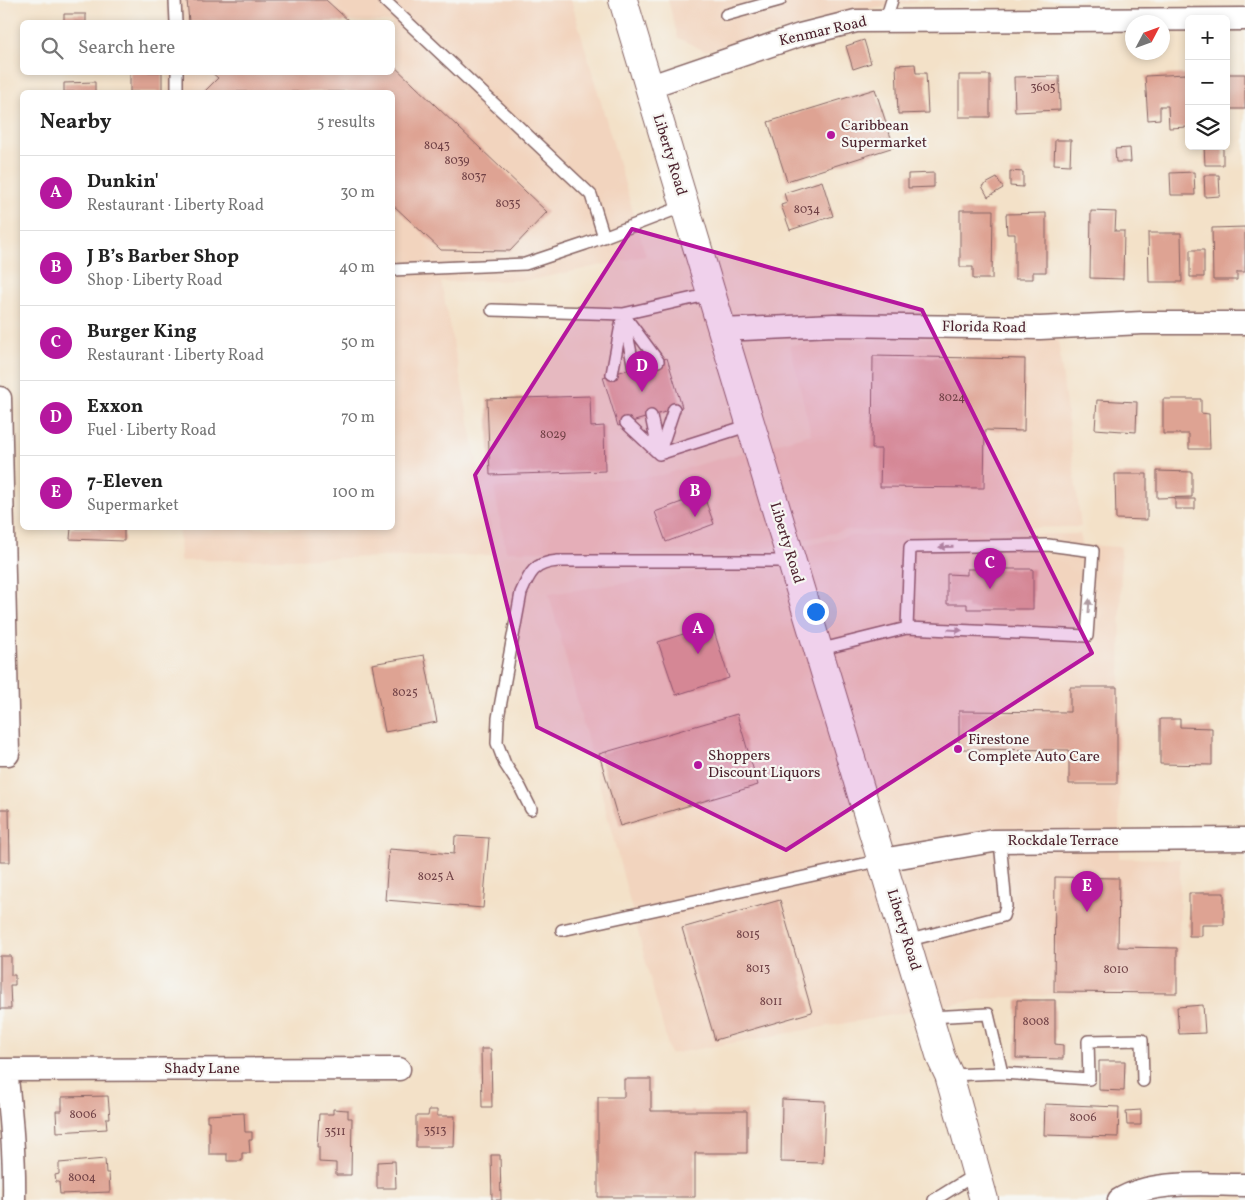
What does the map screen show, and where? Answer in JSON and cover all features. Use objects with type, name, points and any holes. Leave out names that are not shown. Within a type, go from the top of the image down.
[{"type":"main road","name":"Liberty Road","points":[[622,0],[941,1058],[949,1076],[984,1200]]},
{"type":"street","name":"Kenmar Road","points":[[648,86],[800,35],[856,21],[889,10],[1245,18]]},
{"type":"street","name":"Florida Road","points":[[722,330],[834,326],[1040,328],[1142,323],[1245,322]]},
{"type":"street","points":[[0,398],[4,754]]},
{"type":"street","name":"Rockdale Terrace","points":[[882,860],[1000,841],[1245,839]]},
{"type":"street","name":"Shady Lane","points":[[3,1070],[399,1069]]},
{"type":"street","points":[[3,1070],[12,1116],[14,1200]]},
{"type":"street","points":[[1119,1200],[1139,1190],[1172,1186],[1245,1185]]},
{"type":"lane","points":[[175,0],[176,20]]},
{"type":"lane","points":[[384,0],[591,196],[604,237]]},
{"type":"lane","points":[[726,15],[780,0]]},
{"type":"lane","points":[[177,75],[177,90]]},
{"type":"lane","points":[[395,270],[525,264],[604,237],[684,206]]},
{"type":"lane","points":[[492,310],[623,314],[711,294]]},
{"type":"lane","points":[[623,314],[658,361]]},
{"type":"lane","points":[[623,314],[634,368]]},
{"type":"lane","points":[[612,374],[623,314]]},
{"type":"lane","points":[[659,454],[674,409]]},
{"type":"lane","points":[[651,416],[659,454]]},
{"type":"lane","points":[[626,423],[659,454]]},
{"type":"lane","points":[[659,454],[750,425]]},
{"type":"lane","points":[[818,650],[907,628],[1087,636],[1093,550],[1048,545],[910,547],[907,628]]},
{"type":"lane","points":[[531,809],[505,764],[497,743],[497,735],[498,718],[521,592],[536,567],[544,562],[558,561],[792,561]]},
{"type":"lane","points":[[906,941],[1004,916],[1006,906],[1000,841]]},
{"type":"lane","points":[[562,930],[882,860]]},
{"type":"lane","points":[[929,1017],[988,1014],[1002,1073]]},
{"type":"lane","points":[[949,1076],[1002,1073],[1089,1078],[1088,1041],[1142,1040],[1142,1081]]},
{"type":"lane","points":[[934,1200],[976,1174]]},
{"type":"highlighted area","points":[[632,229],[922,310],[1092,653],[786,850],[537,727],[475,475]]},
{"type":"shaded area","points":[[166,0],[571,0],[646,256],[531,280],[441,282],[496,555],[180,561],[179,530],[395,530],[395,90],[168,90],[168,75],[395,75],[395,20],[167,20]]},
{"type":"shaded area","points":[[668,0],[916,0],[916,2],[853,12],[705,51],[678,38]]},
{"type":"shaded area","points":[[954,337],[1058,339],[1081,527],[847,530],[750,551],[506,551],[494,488],[657,476],[811,434],[790,345]]},
{"type":"shaded area","points":[[1080,534],[1081,545],[1121,547],[1119,858],[1180,859],[1179,997],[1047,995],[983,999],[670,1054],[549,594],[712,570],[849,536]]},
{"type":"building","points":[[187,0],[326,0],[348,20],[189,20]]},
{"type":"building","points":[[64,14],[86,14],[86,20],[64,20]]},
{"type":"building","points":[[864,40],[871,63],[853,69],[846,46]]},
{"type":"building","points":[[915,64],[916,73],[926,73],[928,113],[898,114],[896,65]]},
{"type":"building","points":[[395,67],[547,212],[510,251],[441,250],[395,207],[395,90],[206,90],[218,78],[214,75],[395,75]]},
{"type":"building","points":[[1185,74],[1185,127],[1169,128],[1168,106],[1160,106],[1160,119],[1148,120],[1145,76]]},
{"type":"building","points":[[1230,74],[1245,74],[1245,109],[1230,109]]},
{"type":"building","points":[[130,75],[162,75],[162,90],[130,90]]},
{"type":"building","points":[[959,75],[990,75],[990,117],[959,117]]},
{"type":"building","points":[[1059,76],[1060,110],[1015,112],[1014,77]]},
{"type":"building","points":[[95,82],[95,90],[64,90],[64,83]]},
{"type":"building","name":"Caribbean Supermarket","points":[[875,89],[894,147],[787,181],[768,122]]},
{"type":"building","points":[[1055,140],[1071,140],[1070,165],[1054,164]]},
{"type":"building","points":[[1130,148],[1131,162],[1116,162],[1115,149]]},
{"type":"building","points":[[1204,150],[1223,150],[1223,165],[1205,165]]},
{"type":"building","points":[[1010,171],[1023,172],[1023,187],[1010,186]]},
{"type":"building","points":[[1194,172],[1195,195],[1171,195],[1170,173]]},
{"type":"building","points":[[934,173],[934,187],[908,188],[908,174]]},
{"type":"building","points":[[1204,175],[1219,175],[1220,196],[1205,197]]},
{"type":"building","points":[[997,178],[1003,188],[988,197],[982,186]]},
{"type":"building","points":[[822,181],[833,216],[790,230],[781,205],[787,203],[784,193]]},
{"type":"building","points":[[960,210],[993,210],[992,279],[973,279],[973,267],[960,267]]},
{"type":"building","points":[[1091,211],[1116,212],[1115,231],[1124,231],[1123,279],[1090,278]]},
{"type":"building","points":[[1046,213],[1046,272],[1033,272],[1033,279],[1015,279],[1015,234],[1007,234],[1006,214]]},
{"type":"building","points":[[1245,227],[1245,272],[1237,272],[1237,280],[1213,280],[1212,228]]},
{"type":"building","points":[[1148,233],[1181,233],[1182,282],[1149,282]]},
{"type":"building","points":[[1190,250],[1204,250],[1204,277],[1190,277]]},
{"type":"building","points":[[873,356],[1025,359],[1024,431],[985,430],[984,488],[880,487],[881,449],[872,449]]},
{"type":"building","points":[[667,358],[682,407],[618,426],[603,377]]},
{"type":"building","points":[[590,396],[591,427],[604,426],[605,471],[490,475],[487,399]]},
{"type":"building","points":[[1163,399],[1201,399],[1201,413],[1209,414],[1210,449],[1189,449],[1189,434],[1163,434]]},
{"type":"building","points":[[1097,400],[1137,402],[1136,432],[1095,429]]},
{"type":"building","points":[[1157,471],[1192,472],[1192,497],[1157,498]]},
{"type":"building","points":[[1115,474],[1147,474],[1147,520],[1116,519]]},
{"type":"building","points":[[703,494],[714,524],[666,542],[655,512]]},
{"type":"building","points":[[1175,499],[1195,499],[1195,509],[1175,509]]},
{"type":"building","points":[[71,530],[124,530],[124,541],[70,539]]},
{"type":"building","points":[[967,569],[1033,569],[1033,609],[967,609],[967,604],[947,604],[947,574],[967,575]]},
{"type":"building","points":[[712,625],[729,678],[676,695],[658,642]]},
{"type":"building","points":[[424,655],[437,722],[385,732],[372,664]]},
{"type":"building","points":[[1070,687],[1117,687],[1117,784],[1069,784],[1069,750],[959,749],[959,711],[1070,712]]},
{"type":"building","points":[[737,714],[758,785],[620,826],[599,754]]},
{"type":"building","points":[[1160,719],[1180,719],[1180,727],[1212,728],[1212,765],[1160,764]]},
{"type":"building","points":[[0,809],[9,809],[10,862],[0,862]]},
{"type":"building","points":[[455,836],[489,838],[483,908],[385,900],[389,849],[454,854]]},
{"type":"building","points":[[1055,877],[1119,878],[1118,947],[1177,948],[1177,993],[1054,992]]},
{"type":"building","points":[[1189,893],[1224,893],[1224,925],[1202,925],[1202,936],[1189,936]]},
{"type":"building","points":[[780,900],[812,1012],[715,1040],[682,928]]},
{"type":"building","points":[[0,956],[11,956],[11,975],[15,975],[15,985],[10,985],[11,1009],[0,1009]]},
{"type":"building","points":[[1017,1000],[1055,1000],[1055,1044],[1063,1045],[1063,1059],[1016,1058]]},
{"type":"building","points":[[1203,1005],[1205,1033],[1179,1034],[1177,1007]]},
{"type":"building","points":[[481,1049],[491,1049],[492,1107],[482,1107]]},
{"type":"building","points":[[1099,1061],[1125,1061],[1124,1091],[1099,1090]]},
{"type":"building","points":[[624,1079],[651,1079],[651,1111],[747,1111],[747,1153],[695,1153],[695,1197],[598,1197],[598,1097],[624,1097]]},
{"type":"building","points":[[108,1096],[110,1118],[106,1118],[107,1129],[57,1132],[56,1111],[62,1111],[62,1097]]},
{"type":"building","points":[[782,1099],[825,1101],[823,1163],[781,1162]]},
{"type":"building","points":[[1045,1104],[1119,1107],[1118,1137],[1044,1135]]},
{"type":"building","points":[[333,1109],[348,1110],[348,1118],[352,1118],[351,1175],[336,1175],[336,1163],[319,1162],[319,1147],[317,1147],[319,1114],[333,1114]]},
{"type":"building","points":[[429,1110],[437,1110],[437,1116],[455,1116],[454,1147],[416,1147],[416,1116],[428,1116]]},
{"type":"building","points":[[1141,1110],[1141,1125],[1127,1125],[1126,1111]]},
{"type":"building","points":[[244,1113],[245,1132],[252,1132],[252,1140],[249,1140],[250,1153],[242,1153],[242,1161],[227,1161],[227,1154],[209,1154],[209,1121],[207,1121],[207,1115]]},
{"type":"building","points":[[491,1155],[500,1155],[501,1200],[492,1200]]},
{"type":"building","points":[[105,1159],[106,1173],[109,1173],[110,1192],[60,1194],[59,1182],[56,1182],[55,1175],[59,1174],[59,1163]]},
{"type":"building","points":[[395,1161],[396,1188],[377,1188],[377,1162]]},
{"type":"place","name":"Caribbean Supermarket","points":[[831,135]]},
{"type":"place","name":"Exxon","points":[[642,392]]},
{"type":"place","name":"J B’s Barber Shop","points":[[695,517]]},
{"type":"place","name":"Burger King","points":[[990,589]]},
{"type":"place","name":"Dunkin'","points":[[698,654]]},
{"type":"place","name":"Firestone Complete Auto Care","points":[[958,749]]},
{"type":"place","name":"Shoppers Discount Liquors","points":[[698,765]]},
{"type":"place","name":"7-Eleven","points":[[1087,912]]}]
